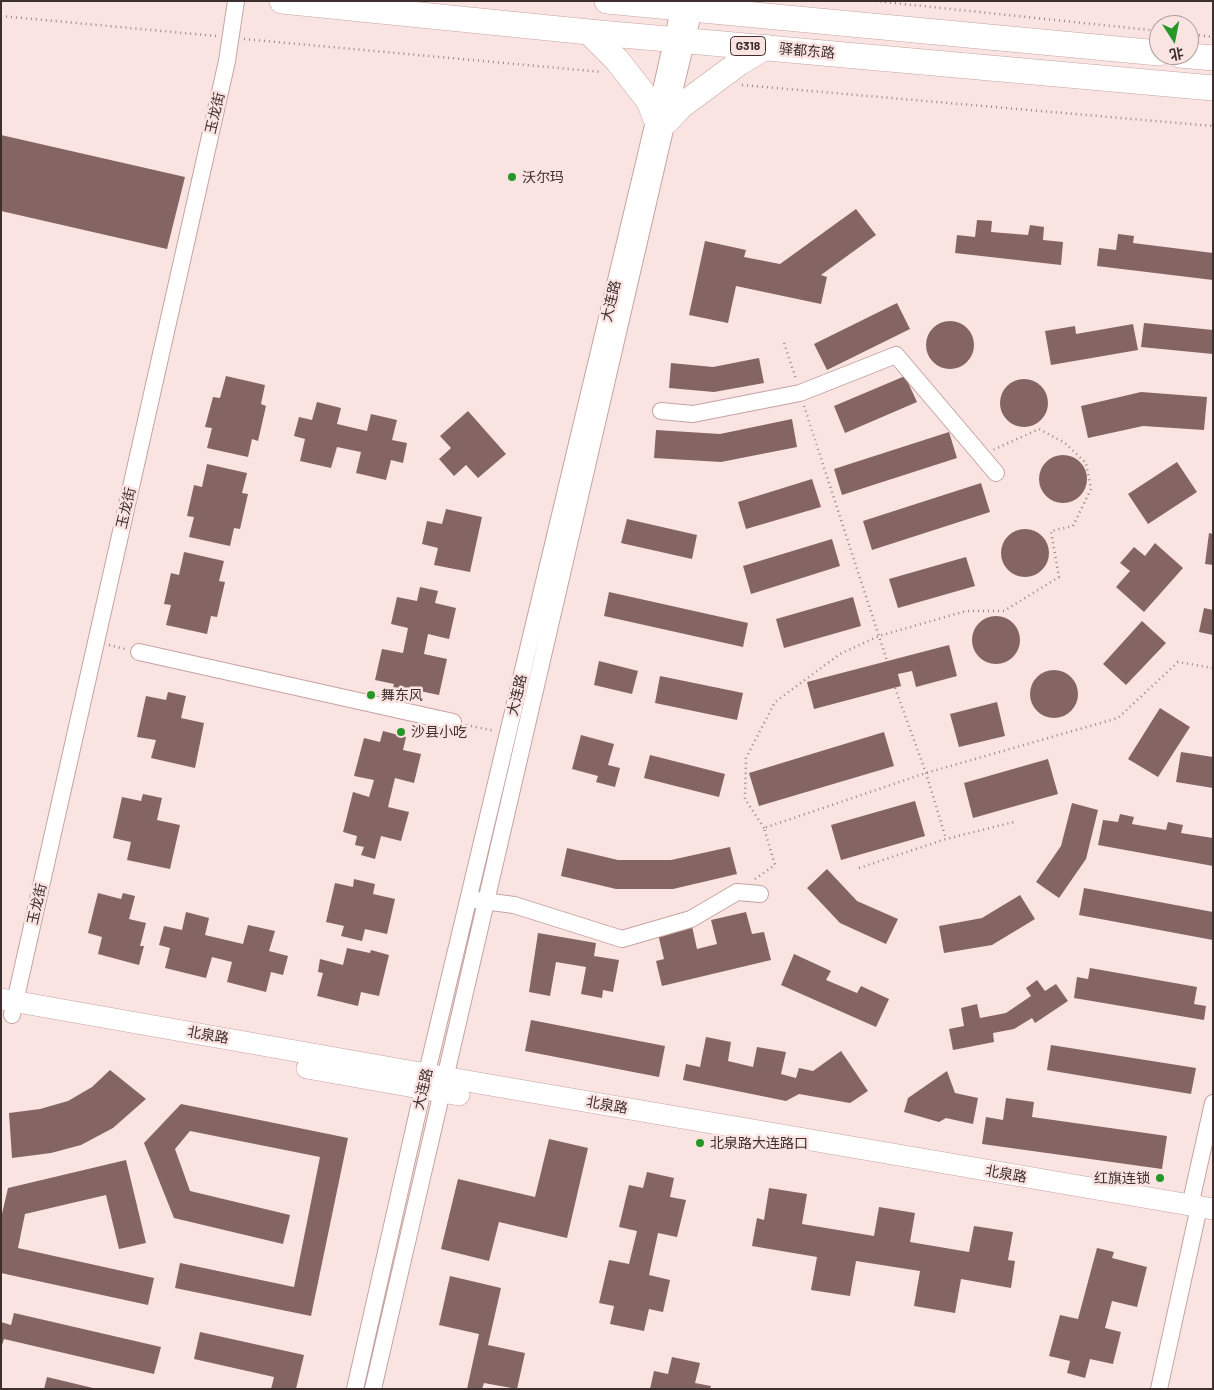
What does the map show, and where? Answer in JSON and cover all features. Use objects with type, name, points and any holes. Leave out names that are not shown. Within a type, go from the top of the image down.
[{"type":"highway","name":"驿都东路","points":[[282,1],[589,32],[1213,88]]},
{"type":"highway","name":"G318","points":[[607,1],[688,5],[1149,52]]},
{"type":"highway","points":[[589,32],[617,60],[661,119],[739,63],[765,47]]},
{"type":"highway","points":[[1199,57],[1213,58]]},
{"type":"main road","name":"北泉路","points":[[7,1007],[433,1083],[1202,1213]]},
{"type":"street","name":"玉龙街","points":[[7,1007],[96,642],[227,61],[236,1]]},
{"type":"street","name":"大连路","points":[[373,1389],[468,899],[688,5]]},
{"type":"street","name":"大连路","points":[[355,1389],[433,1083],[485,901],[661,119]]},
{"type":"street","points":[[661,411],[693,414],[800,393],[896,355],[996,473]]},
{"type":"street","points":[[139,652],[453,722]]},
{"type":"street","points":[[468,899],[514,905],[622,939],[691,919],[736,892],[760,894]]},
{"type":"street","points":[[1159,1389],[1202,1213],[1213,1103]]},
{"type":"path","points":[[876,1],[1149,30]]},
{"type":"path","points":[[1199,35],[1213,37]]},
{"type":"path","points":[[784,343],[887,661]]},
{"type":"path","points":[[736,892],[775,865],[764,828],[745,799],[746,758],[775,702],[840,654],[878,636],[966,611],[1004,612],[1059,577],[1051,531],[1073,526],[1091,489],[1086,463],[1065,443],[1039,429],[981,455]]},
{"type":"path","points":[[96,642],[139,652]]},
{"type":"path","points":[[764,828],[926,773],[1118,718],[1178,662],[1213,668]]},
{"type":"path","points":[[895,688],[926,773],[946,839]]},
{"type":"path","points":[[453,722],[508,733]]},
{"type":"path","points":[[859,868],[946,839],[1014,822]]},
{"type":"building","points":[[1,135],[185,177],[167,249],[1,211]]},
{"type":"building","points":[[856,209],[876,235],[821,275],[827,277],[821,304],[736,286],[728,323],[689,315],[705,241],[746,250],[744,257],[780,264]]},
{"type":"building","points":[[977,220],[992,221],[991,232],[1028,235],[1030,225],[1044,227],[1043,240],[1063,242],[1061,265],[955,253],[957,235],[975,237]]},
{"type":"building","points":[[1118,234],[1134,236],[1133,243],[1213,253],[1213,280],[1097,266],[1099,248],[1116,250]]},
{"type":"building","points":[[897,303],[910,329],[827,370],[814,344]]},
{"type":"building","points":[[950,321],[959,323],[967,328],[972,336],[974,345],[972,354],[967,362],[959,367],[950,369],[941,367],[933,362],[928,354],[926,345],[928,336],[933,328],[941,323]]},
{"type":"building","points":[[1144,323],[1213,330],[1213,354],[1141,347]]},
{"type":"building","points":[[1133,324],[1138,350],[1051,365],[1045,331],[1075,326],[1076,334]]},
{"type":"building","points":[[759,358],[764,383],[714,392],[669,388],[671,363],[713,367]]},
{"type":"building","points":[[226,376],[265,385],[261,404],[266,406],[258,441],[252,439],[248,457],[207,448],[212,428],[205,427],[213,397],[220,398]]},
{"type":"building","points":[[905,376],[917,402],[845,433],[834,406]]},
{"type":"building","points":[[1024,379],[1033,381],[1041,386],[1046,394],[1048,403],[1046,412],[1041,420],[1033,425],[1024,427],[1015,425],[1007,420],[1002,412],[1000,403],[1002,394],[1007,386],[1015,381]]},
{"type":"building","points":[[1141,392],[1207,397],[1204,430],[1143,426],[1088,438],[1081,406]]},
{"type":"building","points":[[317,402],[341,408],[337,424],[367,431],[371,414],[397,420],[392,440],[407,443],[403,463],[391,460],[386,480],[356,473],[361,452],[337,447],[331,468],[300,461],[305,439],[294,436],[299,417],[312,420]]},
{"type":"building","points":[[468,411],[506,454],[478,478],[466,465],[454,476],[439,459],[451,448],[440,436]]},
{"type":"building","points":[[792,419],[797,447],[721,462],[654,458],[656,430],[720,434]]},
{"type":"building","points":[[949,432],[957,458],[842,495],[834,469]]},
{"type":"building","points":[[1063,455],[1072,457],[1080,462],[1085,470],[1087,479],[1085,488],[1080,496],[1072,501],[1063,503],[1054,501],[1046,496],[1041,488],[1039,479],[1041,470],[1046,462],[1054,457]]},
{"type":"building","points":[[1177,462],[1197,492],[1148,524],[1128,494]]},
{"type":"building","points":[[207,464],[247,473],[242,493],[248,494],[240,529],[234,528],[230,546],[189,537],[194,517],[187,516],[194,485],[202,487]]},
{"type":"building","points":[[812,479],[821,507],[746,529],[738,502]]},
{"type":"building","points":[[981,483],[990,512],[872,550],[863,521]]},
{"type":"building","points":[[446,509],[482,517],[470,572],[434,565],[438,548],[422,544],[427,521],[442,524]]},
{"type":"building","points":[[627,519],[697,535],[692,559],[621,543]]},
{"type":"building","points":[[1025,529],[1034,531],[1042,536],[1047,544],[1049,553],[1047,562],[1042,570],[1034,575],[1025,577],[1016,575],[1008,570],[1003,562],[1001,553],[1003,544],[1008,536],[1016,531]]},
{"type":"building","points":[[1209,533],[1213,534],[1213,565],[1205,564]]},
{"type":"building","points":[[832,539],[840,566],[751,594],[743,566]]},
{"type":"building","points":[[1155,543],[1183,568],[1144,612],[1116,587],[1130,571],[1120,563],[1134,547],[1145,556]]},
{"type":"building","points":[[184,552],[224,561],[219,581],[225,582],[217,617],[211,616],[207,634],[166,625],[171,605],[164,604],[171,573],[179,575]]},
{"type":"building","points":[[966,557],[975,586],[898,608],[889,579]]},
{"type":"building","points":[[420,587],[438,591],[435,603],[456,608],[449,639],[428,634],[424,654],[447,659],[439,695],[415,690],[413,700],[391,695],[394,684],[375,680],[382,649],[403,653],[408,628],[391,624],[397,597],[417,601]]},
{"type":"building","points":[[609,592],[748,623],[743,647],[604,616]]},
{"type":"building","points":[[853,597],[861,626],[784,648],[776,619]]},
{"type":"building","points":[[1204,608],[1213,610],[1213,635],[1199,632]]},
{"type":"building","points":[[996,616],[1005,618],[1013,623],[1018,631],[1020,640],[1018,649],[1013,657],[1005,662],[996,664],[987,662],[979,657],[974,649],[972,640],[974,631],[979,623],[987,618]]},
{"type":"building","points":[[1142,621],[1166,643],[1126,685],[1103,664]]},
{"type":"building","points":[[949,645],[957,676],[916,687],[912,671],[898,674],[901,686],[814,709],[807,682]]},
{"type":"building","points":[[599,661],[638,671],[632,694],[594,685]]},
{"type":"building","points":[[1054,670],[1063,672],[1071,677],[1076,685],[1078,694],[1076,703],[1071,711],[1063,716],[1054,718],[1045,716],[1037,711],[1032,703],[1030,694],[1032,685],[1037,677],[1045,672]]},
{"type":"building","points":[[660,676],[743,693],[737,720],[655,703]]},
{"type":"building","points":[[168,692],[186,696],[181,718],[204,723],[195,768],[151,758],[156,740],[137,737],[146,696],[166,700]]},
{"type":"building","points":[[997,702],[1005,736],[959,747],[950,714]]},
{"type":"building","points":[[1160,708],[1190,727],[1158,777],[1128,759]]},
{"type":"building","points":[[383,731],[406,737],[403,750],[421,754],[414,783],[395,778],[388,807],[409,812],[401,841],[381,836],[375,859],[361,855],[364,847],[355,845],[357,836],[343,832],[353,792],[369,797],[374,780],[354,776],[364,738],[380,742]]},
{"type":"building","points":[[884,732],[894,766],[759,806],[749,773]]},
{"type":"building","points":[[581,735],[614,744],[608,765],[620,768],[615,787],[596,782],[598,776],[572,769]]},
{"type":"building","points":[[1181,752],[1213,757],[1213,788],[1176,782]]},
{"type":"building","points":[[650,755],[725,774],[719,797],[644,778]]},
{"type":"building","points":[[1048,759],[1058,794],[973,818],[964,783]]},
{"type":"building","points":[[143,794],[162,798],[157,820],[180,825],[170,869],[127,860],[131,842],[113,838],[122,797],[141,801]]},
{"type":"building","points":[[915,801],[925,836],[841,860],[831,825]]},
{"type":"building","points":[[1072,803],[1098,810],[1086,859],[1059,898],[1036,882],[1061,846]]},
{"type":"building","points":[[1120,814],[1134,817],[1132,824],[1166,830],[1168,822],[1183,825],[1181,833],[1213,838],[1213,866],[1098,845],[1103,820],[1118,822]]},
{"type":"building","points":[[730,847],[737,874],[673,889],[616,889],[561,876],[567,848],[618,860],[671,860]]},
{"type":"building","points":[[827,869],[857,901],[898,919],[886,944],[840,923],[807,888]]},
{"type":"building","points":[[354,879],[375,884],[373,894],[395,899],[387,934],[365,929],[362,941],[341,936],[344,926],[326,922],[335,883],[353,887]]},
{"type":"building","points":[[1084,888],[1213,912],[1213,940],[1079,915]]},
{"type":"building","points":[[98,893],[121,899],[123,893],[135,896],[129,919],[146,923],[140,946],[144,946],[139,965],[98,954],[102,937],[88,933]]},
{"type":"building","points":[[1020,895],[1035,919],[992,945],[944,953],[939,926],[982,918]]},
{"type":"building","points":[[186,912],[209,918],[205,935],[243,944],[248,925],[275,931],[269,951],[288,956],[283,975],[271,972],[266,992],[227,982],[232,962],[212,957],[206,978],[165,968],[170,948],[159,945],[164,926],[182,930]]},
{"type":"building","points":[[746,912],[752,934],[764,932],[771,960],[662,986],[656,961],[664,959],[658,934],[692,926],[697,949],[717,944],[711,920]]},
{"type":"building","points":[[538,933],[596,943],[594,956],[619,960],[613,992],[603,990],[602,998],[581,994],[586,967],[556,962],[550,996],[529,992]]},
{"type":"building","points":[[347,948],[370,953],[371,950],[389,955],[379,996],[361,992],[358,1006],[317,996],[323,973],[318,972],[320,959],[343,965]]},
{"type":"building","points":[[794,954],[831,971],[826,980],[857,993],[861,986],[889,999],[876,1027],[781,985]]},
{"type":"building","points":[[1090,968],[1197,987],[1194,1004],[1206,1006],[1204,1020],[1074,998],[1077,977],[1088,979]]},
{"type":"building","points":[[1037,980],[1045,991],[1056,984],[1068,1001],[1035,1023],[1032,1018],[1014,1029],[993,1033],[994,1042],[953,1050],[949,1029],[964,1026],[961,1008],[977,1004],[980,1018],[1006,1013],[1031,996],[1026,988]]},
{"type":"building","points":[[531,1020],[665,1046],[659,1077],[525,1051]]},
{"type":"building","points":[[706,1037],[731,1042],[728,1061],[753,1067],[757,1047],[786,1052],[781,1074],[796,1078],[799,1068],[813,1071],[841,1051],[868,1091],[850,1103],[799,1094],[786,1101],[683,1080],[686,1064],[700,1067]]},
{"type":"building","points":[[1051,1045],[1196,1068],[1191,1094],[1047,1070]]},
{"type":"building","points":[[110,1070],[146,1099],[113,1128],[81,1145],[51,1153],[12,1158],[9,1113],[40,1109],[68,1101],[92,1087]]},
{"type":"building","points":[[947,1071],[955,1093],[978,1098],[973,1124],[946,1118],[939,1122],[904,1112],[908,1098]]},
{"type":"building","points":[[1006,1098],[1034,1102],[1032,1117],[1167,1136],[1162,1169],[982,1144],[986,1117],[1003,1120]]},
{"type":"building","points":[[181,1104],[348,1138],[311,1316],[175,1288],[180,1263],[294,1287],[320,1157],[190,1131],[175,1149],[190,1191],[290,1215],[283,1244],[174,1218],[144,1143]]},
{"type":"building","points":[[549,1139],[588,1148],[567,1238],[499,1222],[489,1261],[441,1249],[458,1179],[535,1197]]},
{"type":"building","points":[[126,1160],[146,1243],[119,1249],[106,1195],[25,1214],[18,1248],[154,1278],[148,1305],[1,1273],[1,1218],[8,1188]]},
{"type":"building","points":[[647,1172],[674,1178],[670,1197],[686,1200],[677,1237],[658,1233],[649,1275],[670,1280],[663,1312],[649,1309],[644,1331],[610,1324],[614,1306],[599,1303],[609,1260],[629,1264],[637,1231],[619,1227],[629,1185],[643,1188]]},
{"type":"building","points":[[769,1188],[807,1194],[802,1224],[874,1236],[879,1207],[915,1213],[910,1242],[969,1252],[974,1226],[1013,1232],[1008,1260],[1015,1261],[1011,1288],[961,1279],[955,1313],[914,1306],[920,1271],[856,1261],[850,1296],[811,1290],[817,1257],[752,1246],[757,1218],[764,1220]]},
{"type":"building","points":[[1097,1248],[1114,1252],[1112,1258],[1147,1267],[1137,1307],[1112,1301],[1105,1328],[1121,1332],[1113,1364],[1090,1359],[1085,1378],[1067,1373],[1070,1361],[1049,1356],[1060,1315],[1078,1319]]},
{"type":"building","points":[[450,1276],[501,1288],[488,1345],[525,1353],[517,1389],[484,1383],[482,1389],[467,1389],[479,1334],[439,1325]]},
{"type":"building","points":[[14,1313],[161,1347],[154,1374],[4,1339],[1,1348],[1,1322],[11,1325]]},
{"type":"building","points":[[200,1332],[304,1355],[296,1389],[271,1389],[274,1377],[194,1359]]},
{"type":"building","points":[[672,1357],[700,1363],[695,1383],[711,1386],[710,1389],[650,1389],[654,1371],[668,1374]]},
{"type":"building","points":[[47,1377],[93,1388],[93,1389],[44,1389]]},
{"type":"place","name":"沃尔玛","points":[[512,177]]},
{"type":"place","name":"舞东风","points":[[371,695]]},
{"type":"place","name":"沙县小吃","points":[[401,732]]},
{"type":"place","name":"北泉路大连路口","points":[[700,1143]]},
{"type":"place","name":"红旗连锁","points":[[1160,1178]]}]
